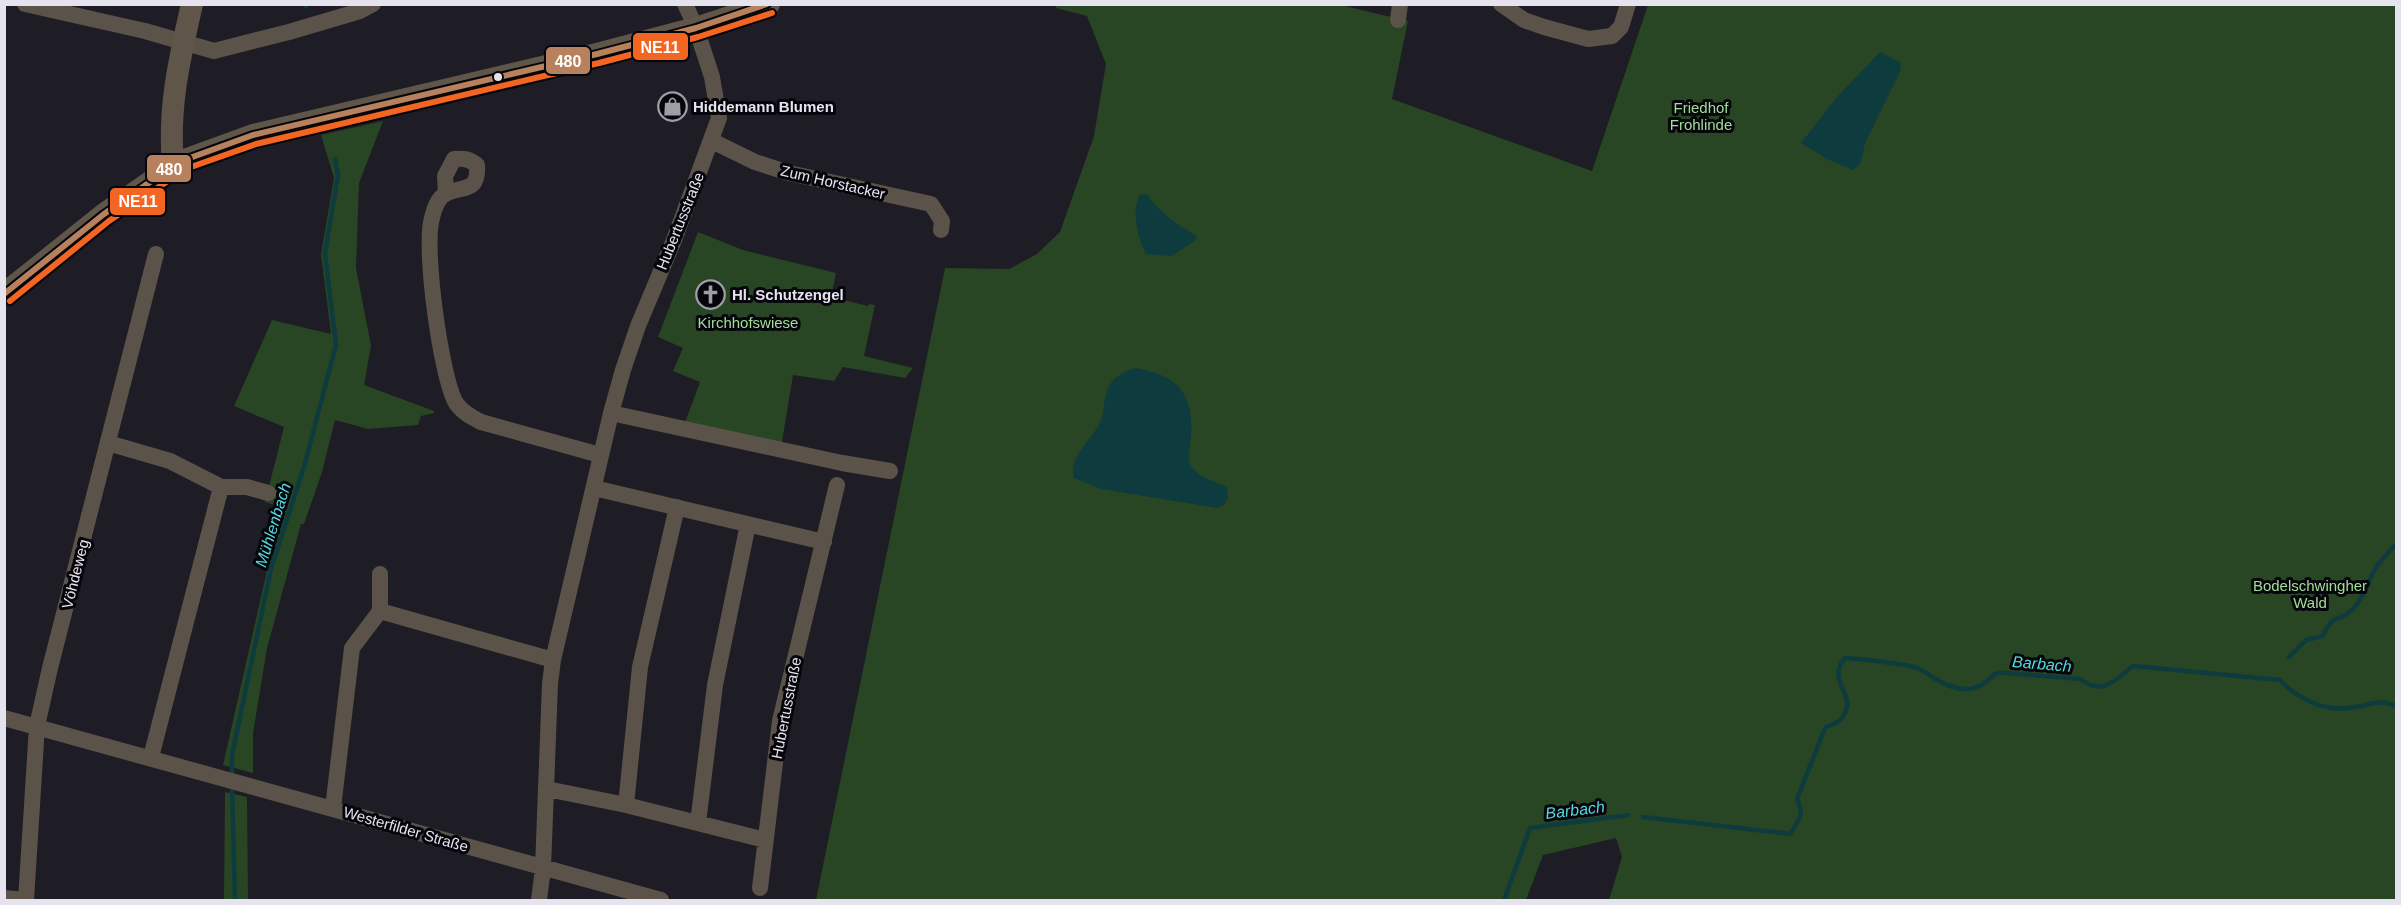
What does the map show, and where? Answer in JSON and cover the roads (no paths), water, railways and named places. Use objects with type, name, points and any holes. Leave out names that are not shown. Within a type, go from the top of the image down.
[{"type":"main road","points":[[173,166],[170,131],[182,44],[192,4]]},
{"type":"main road","points":[[4,294],[104,214],[173,166],[254,135],[472,85],[696,28],[769,4]]},
{"type":"street","points":[[26,4],[145,31],[182,44],[214,51],[289,32],[360,11],[373,4]]},
{"type":"street","name":"Hubertusstraße","points":[[539,900],[547,789],[549,684],[600,455],[638,326],[674,240],[719,118],[712,77],[696,28],[685,4]]},
{"type":"street","points":[[1500,4],[1524,20],[1588,39],[1612,36],[1621,27],[1628,4]]},
{"type":"street","name":"Zum Horstacker","points":[[712,141],[755,162],[789,172],[931,204],[942,221],[941,230]]},
{"type":"street","points":[[446,194],[437,202],[431,220],[430,264],[438,329],[451,392],[457,403],[470,417],[481,422],[600,455]]},
{"type":"street","name":"Vöhdeweg","points":[[4,898],[26,900],[37,726],[156,254]]},
{"type":"street","points":[[611,413],[842,463],[890,471]]},
{"type":"street","points":[[108,443],[170,461],[220,487],[247,488],[268,493]]},
{"type":"street","name":"Hubertusstraße","points":[[760,888],[780,720],[837,485]]},
{"type":"street","points":[[151,757],[220,487]]},
{"type":"street","points":[[594,488],[824,542]]},
{"type":"street","points":[[626,805],[640,667],[677,507]]},
{"type":"street","points":[[698,823],[715,686],[748,524]]},
{"type":"street","points":[[333,808],[352,648],[380,611],[380,574]]},
{"type":"street","points":[[380,611],[553,660]]},
{"type":"street","name":"Westerfilder Straße","points":[[4,718],[661,900]]},
{"type":"street","points":[[547,789],[626,805],[765,840]]},
{"type":"waterway","name":"Mühlenbach","points":[[232,778],[232,755],[271,569],[304,467],[336,345],[325,253],[338,175],[335,159]]},
{"type":"waterway","points":[[2289,657],[2306,640],[2323,636],[2330,623],[2344,616],[2357,605],[2377,566],[2396,544]]},
{"type":"waterway","name":"Barbach","points":[[1643,817],[1790,834],[1801,814],[1797,799],[1825,728],[1839,721],[1846,710],[1846,695],[1838,674],[1845,658],[1889,662],[1917,668],[1959,689],[1982,685],[1996,673],[2080,679],[2088,684],[2102,686],[2114,681],[2133,666],[2280,680],[2296,694],[2324,707],[2345,708],[2381,702],[2396,706]]},
{"type":"waterway","name":"Mühlenbach","points":[[232,786],[235,900]]},
{"type":"waterway","name":"Barbach","points":[[1504,900],[1530,828],[1628,815]]},
{"type":"place","name":"Hiddemann Blumen","points":[[672,106]]},
{"type":"place","name":"Hl. Schutzengel","points":[[711,294]]},
{"type":"park label","name":"Friedhof Frohlinde","points":[[1701,116]]},
{"type":"park label","name":"Kirchhofswiese","points":[[748,322]]},
{"type":"park label","name":"Bodelschwingher Wald","points":[[2310,594]]}]
